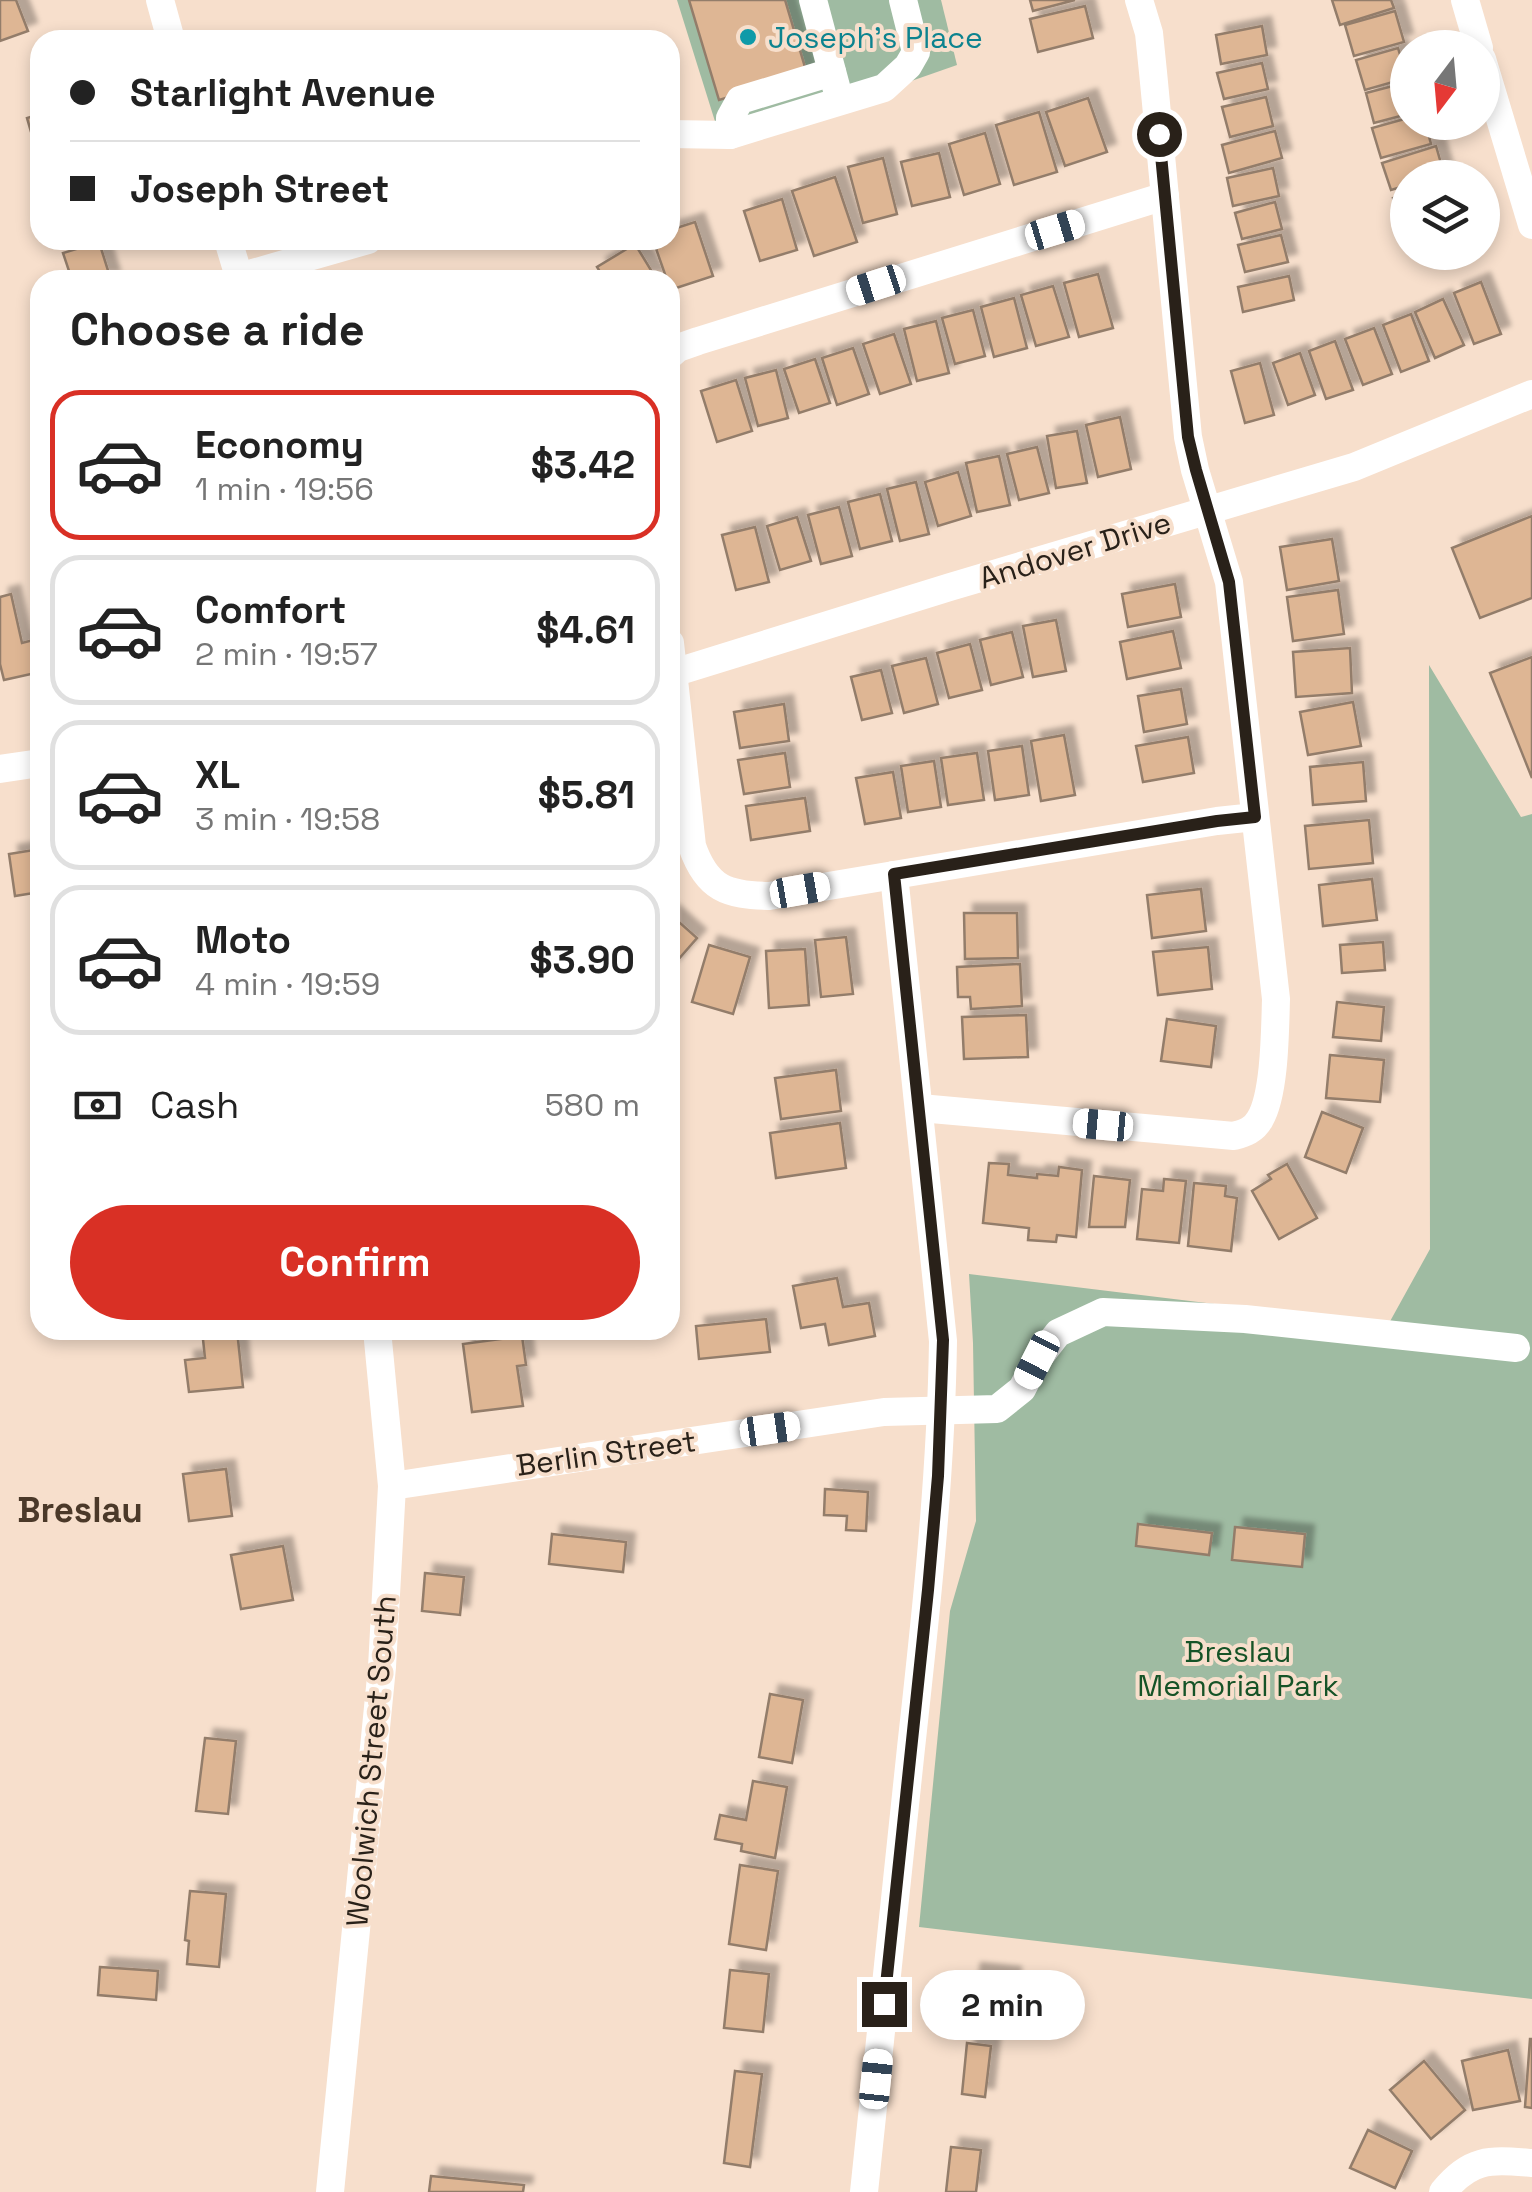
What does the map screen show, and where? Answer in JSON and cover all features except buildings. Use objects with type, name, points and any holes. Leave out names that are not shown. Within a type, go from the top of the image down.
[{"type":"street","points":[[160,0],[169,30]]},
{"type":"street","points":[[813,0],[840,102]]},
{"type":"street","points":[[680,134],[730,134],[884,88],[908,66],[916,52],[903,0]]},
{"type":"street","points":[[920,1108],[1234,1136],[1250,1131],[1267,1100],[1276,1000],[1229,582],[1188,437],[1149,33],[1139,0]]},
{"type":"street","points":[[1465,0],[1474,30]]},
{"type":"street","points":[[730,134],[730,118],[740,100],[832,72]]},
{"type":"street","points":[[1500,119],[1532,225]]},
{"type":"street","points":[[680,347],[1165,196]]},
{"type":"street","points":[[267,270],[334,250]]},
{"type":"street","name":"Andover Drive","points":[[680,671],[1354,466],[1532,394]]},
{"type":"street","points":[[680,748],[692,846],[712,881],[729,892],[769,896],[1255,817]]},
{"type":"street","points":[[0,769],[30,764]]},
{"type":"street","points":[[864,2192],[924,1627],[938,1476],[943,1340],[894,874]]},
{"type":"street","name":"Berlin Street","points":[[392,1486],[884,1412],[997,1409],[1022,1389],[1037,1360],[1058,1333],[1103,1312],[1245,1319],[1516,1348]]},
{"type":"street","name":"Woolwich Street South","points":[[330,2192],[382,1667],[392,1486],[378,1340]]},
{"type":"street","points":[[1444,2192],[1475,2164],[1492,2160],[1532,2163]]},
{"type":"green space","points":[[677,0],[941,0],[957,65],[723,147]]},
{"type":"green space","name":"Breslau Memorial Park","points":[[1429,665],[1521,817],[1532,814],[1532,1999],[919,1927],[950,1611],[976,1521],[969,1274],[1388,1325],[1430,1249]]},
{"type":"place","name":"Joseph's Place","points":[[748,37]]},
{"type":"district","name":"Breslau","points":[[80,1510]]},
{"type":"route","points":[[884,2004],[928,1590],[943,1375],[943,1340],[894,874],[1255,817],[1229,582],[1188,437],[1159,134]]}]
